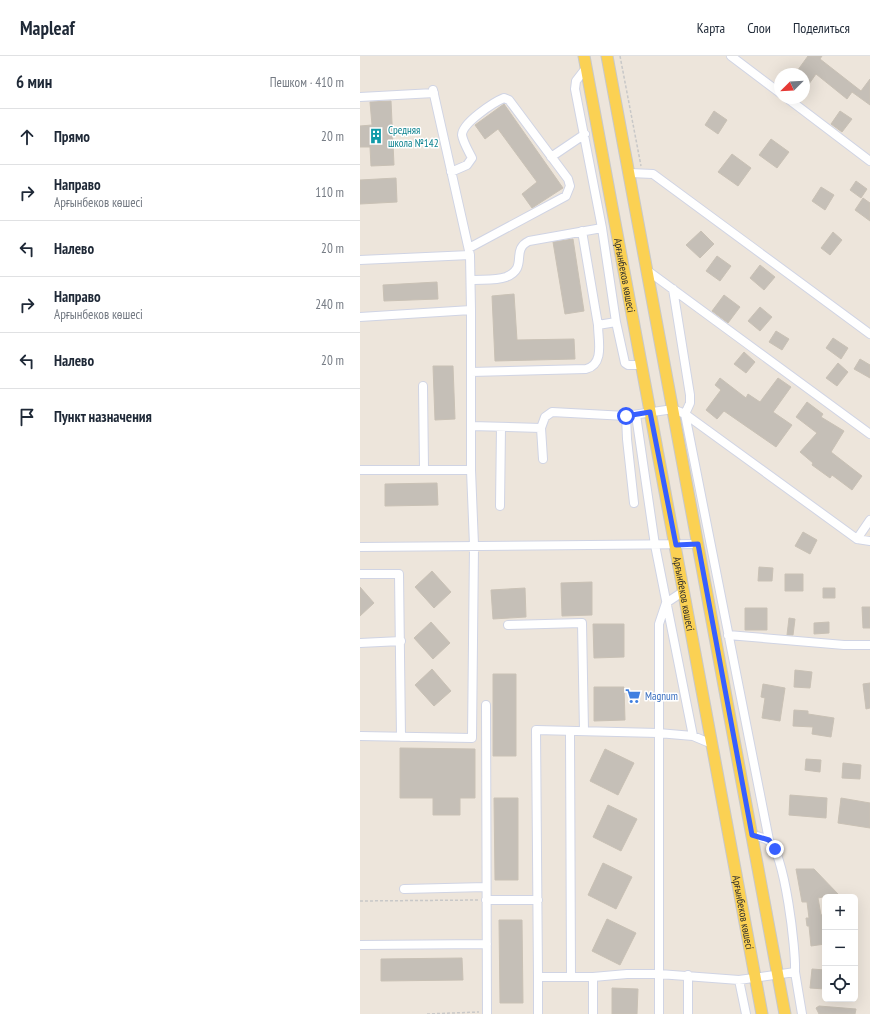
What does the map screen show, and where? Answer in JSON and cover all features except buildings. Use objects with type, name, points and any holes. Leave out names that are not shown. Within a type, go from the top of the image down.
[{"type":"main road","name":"Арғынбеков көшесі","points":[[584,56],[762,1014]]},
{"type":"main road","name":"Арғынбеков көшесі","points":[[607,56],[630,173],[785,1014]]},
{"type":"street","points":[[731,56],[774,88]]},
{"type":"street","points":[[586,68],[576,81],[575,88],[602,228],[616,322],[625,363],[628,365],[642,365]]},
{"type":"street","points":[[360,97],[434,92],[469,251],[471,310],[471,470],[474,546],[472,738]]},
{"type":"street","points":[[360,260],[469,251],[566,196],[570,186],[568,179],[509,100],[504,98],[497,101],[464,126],[462,135],[472,158],[466,165],[452,172]]},
{"type":"street","points":[[795,104],[870,161]]},
{"type":"street","points":[[551,157],[585,134]]},
{"type":"street","points":[[630,173],[653,174],[870,334]]},
{"type":"street","points":[[470,280],[496,279],[514,273],[519,267],[520,249],[522,245],[529,241],[602,228]]},
{"type":"street","points":[[471,372],[586,369],[593,367],[597,363],[599,356],[598,325],[582,231]]},
{"type":"street","points":[[648,271],[870,434]]},
{"type":"street","points":[[673,289],[690,394],[690,403],[685,414],[769,840],[775,849],[780,863],[795,946],[795,972],[802,1014]]},
{"type":"street","points":[[360,317],[471,310]]},
{"type":"street","points":[[598,325],[616,322]]},
{"type":"street","points":[[423,386],[424,469]]},
{"type":"street","points":[[543,459],[541,428],[545,417],[552,412],[626,416],[673,409],[685,414],[857,539],[870,541]]},
{"type":"street","points":[[636,415],[655,544],[693,736]]},
{"type":"street","points":[[626,416],[634,503]]},
{"type":"street","points":[[471,426],[541,428]]},
{"type":"street","points":[[500,506],[502,427]]},
{"type":"street","points":[[360,470],[471,470]]},
{"type":"street","points":[[857,539],[870,520]]},
{"type":"street","points":[[360,547],[698,544]]},
{"type":"street","points":[[360,574],[399,574],[401,736]]},
{"type":"street","points":[[659,1014],[659,624],[666,604],[684,591]]},
{"type":"street","points":[[508,625],[582,624],[584,731]]},
{"type":"street","points":[[728,635],[844,645],[870,645]]},
{"type":"street","points":[[360,643],[401,641]]},
{"type":"street","points":[[486,705],[487,1013]]},
{"type":"street","points":[[538,1014],[536,730],[658,733],[693,736],[712,744]]},
{"type":"street","points":[[570,731],[571,976]]},
{"type":"street","points":[[360,736],[486,738]]},
{"type":"street","points":[[752,835],[769,840]]},
{"type":"street","points":[[404,888],[486,887]]},
{"type":"street","points":[[486,900],[538,900]]},
{"type":"street","points":[[360,945],[487,944]]},
{"type":"street","points":[[538,977],[593,977],[627,974],[659,974],[739,980],[778,976],[795,972]]},
{"type":"street","points":[[688,975],[688,1014]]},
{"type":"street","points":[[593,977],[594,1014]]},
{"type":"street","points":[[739,980],[746,1014]]},
{"type":"path","points":[[620,56],[643,174]]},
{"type":"path","points":[[360,901],[486,900]]},
{"type":"path","points":[[427,1014],[487,1013]]},
{"type":"place","name":"Средняя школа №142","points":[[376,136]]},
{"type":"place","name":"Magnum","points":[[633,696]]},
{"type":"route","points":[[626,416],[650,412],[676,545],[698,544],[752,835],[769,840],[775,849]]}]
